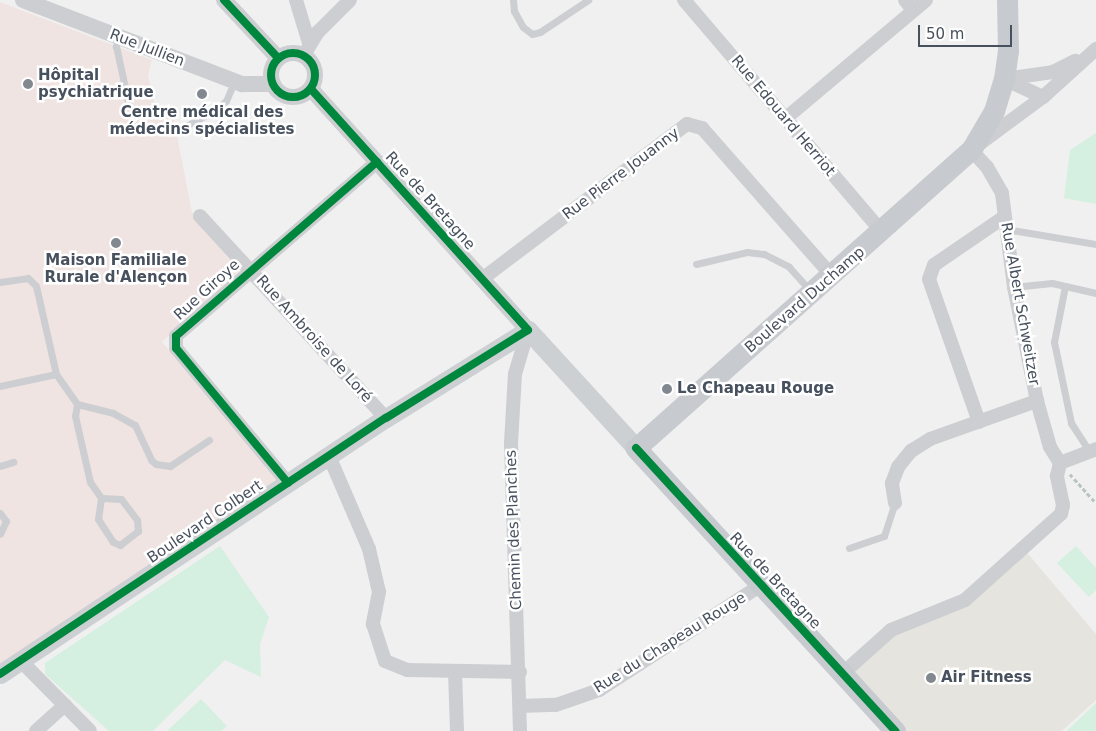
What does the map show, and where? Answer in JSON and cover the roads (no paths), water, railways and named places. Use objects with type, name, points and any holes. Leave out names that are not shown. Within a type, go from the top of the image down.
[{"type":"main road","points":[[1004,79],[1008,51],[1007,0]]},
{"type":"main road","name":"Boulevard Duchamp","points":[[636,448],[882,232],[972,150],[994,111],[1004,79]]},
{"type":"main road","name":"Boulevard Colbert","points":[[0,674],[386,418],[528,330]]},
{"type":"main road","name":"Rue de Bretagne","points":[[528,330],[760,586],[895,731]]},
{"type":"street","name":"Rue Jullien","points":[[23,0],[234,81],[261,86],[273,84]]},
{"type":"street","points":[[224,0],[278,58]]},
{"type":"street","points":[[296,0],[306,49],[315,68],[315,81],[311,89],[304,95],[290,97],[282,94],[273,84],[272,68],[278,58],[306,49],[350,0]]},
{"type":"street","name":"Rue Edouard Herriot","points":[[684,0],[882,232]]},
{"type":"street","points":[[786,118],[909,5],[926,0]]},
{"type":"street","name":"Boulevard Duchamp","points":[[1004,79],[1053,72],[1096,49]]},
{"type":"street","name":"Boulevard Duchamp","points":[[972,150],[1043,97],[1096,49]]},
{"type":"street","points":[[1004,79],[1043,97]]},
{"type":"street","name":"Rue de Bretagne","points":[[311,89],[528,330]]},
{"type":"street","name":"Rue Pierre Jouanny","points":[[482,279],[687,124],[702,128],[832,276]]},
{"type":"street","name":"Rue Albert Schweitzer","points":[[972,150],[997,181],[1014,286],[1037,401],[1050,447],[1060,463]]},
{"type":"street","name":"Rue Giroye","points":[[288,483],[176,348],[176,336],[376,162]]},
{"type":"street","name":"Rue Ambroise de Loré","points":[[200,216],[386,418]]},
{"type":"street","points":[[979,422],[929,279],[934,265],[1005,223]]},
{"type":"street","name":"Chemin des Planches","points":[[520,731],[520,672],[511,443],[515,374],[528,330]]},
{"type":"street","points":[[895,503],[892,483],[898,466],[911,451],[930,439],[1037,401]]},
{"type":"street","points":[[842,674],[891,630],[964,600],[1061,514],[1063,505],[1057,476],[1060,463],[1093,451]]},
{"type":"street","points":[[329,456],[369,549],[380,592],[373,624],[384,661],[406,670],[520,672]]},
{"type":"street","name":"Rue du Chapeau Rouge","points":[[520,706],[556,705],[599,690],[760,586]]},
{"type":"street","points":[[21,661],[90,731]]},
{"type":"street","points":[[455,672],[457,731]]},
{"type":"street","points":[[36,731],[64,705]]},
{"type":"lane","points":[[513,0],[514,11],[523,28],[532,34],[540,32],[588,0]]},
{"type":"lane","points":[[120,37],[116,46],[129,106]]},
{"type":"lane","points":[[182,128],[217,109],[226,101],[234,81]]},
{"type":"lane","points":[[1005,223],[1096,244]]},
{"type":"lane","points":[[696,264],[748,252],[764,254],[789,267],[813,293]]},
{"type":"lane","points":[[0,282],[28,278],[36,286],[56,374],[77,404],[113,413],[135,425],[150,460],[156,464],[170,466],[209,440]]},
{"type":"lane","points":[[1014,286],[1052,283],[1096,293]]},
{"type":"lane","points":[[1065,286],[1054,342],[1071,423],[1093,451]]},
{"type":"lane","points":[[0,386],[56,374]]},
{"type":"lane","points":[[77,404],[75,416],[90,482],[101,498],[98,518],[113,542],[120,545],[138,532],[137,520],[121,499],[101,498]]},
{"type":"lane","points":[[0,466],[14,462]]},
{"type":"lane","points":[[849,548],[884,536],[895,503]]},
{"type":"lane","points":[[0,513],[6,521],[0,534]]},
{"type":"place","name":"Hôpital psychiatrique","points":[[28,84]]},
{"type":"place","name":"Centre médical des médecins spécialistes","points":[[202,94]]},
{"type":"place","name":"Maison Familiale Rurale d'Alençon","points":[[116,243]]},
{"type":"place","name":"Le Chapeau Rouge","points":[[667,389]]},
{"type":"place","name":"Air Fitness","points":[[931,678]]}]
